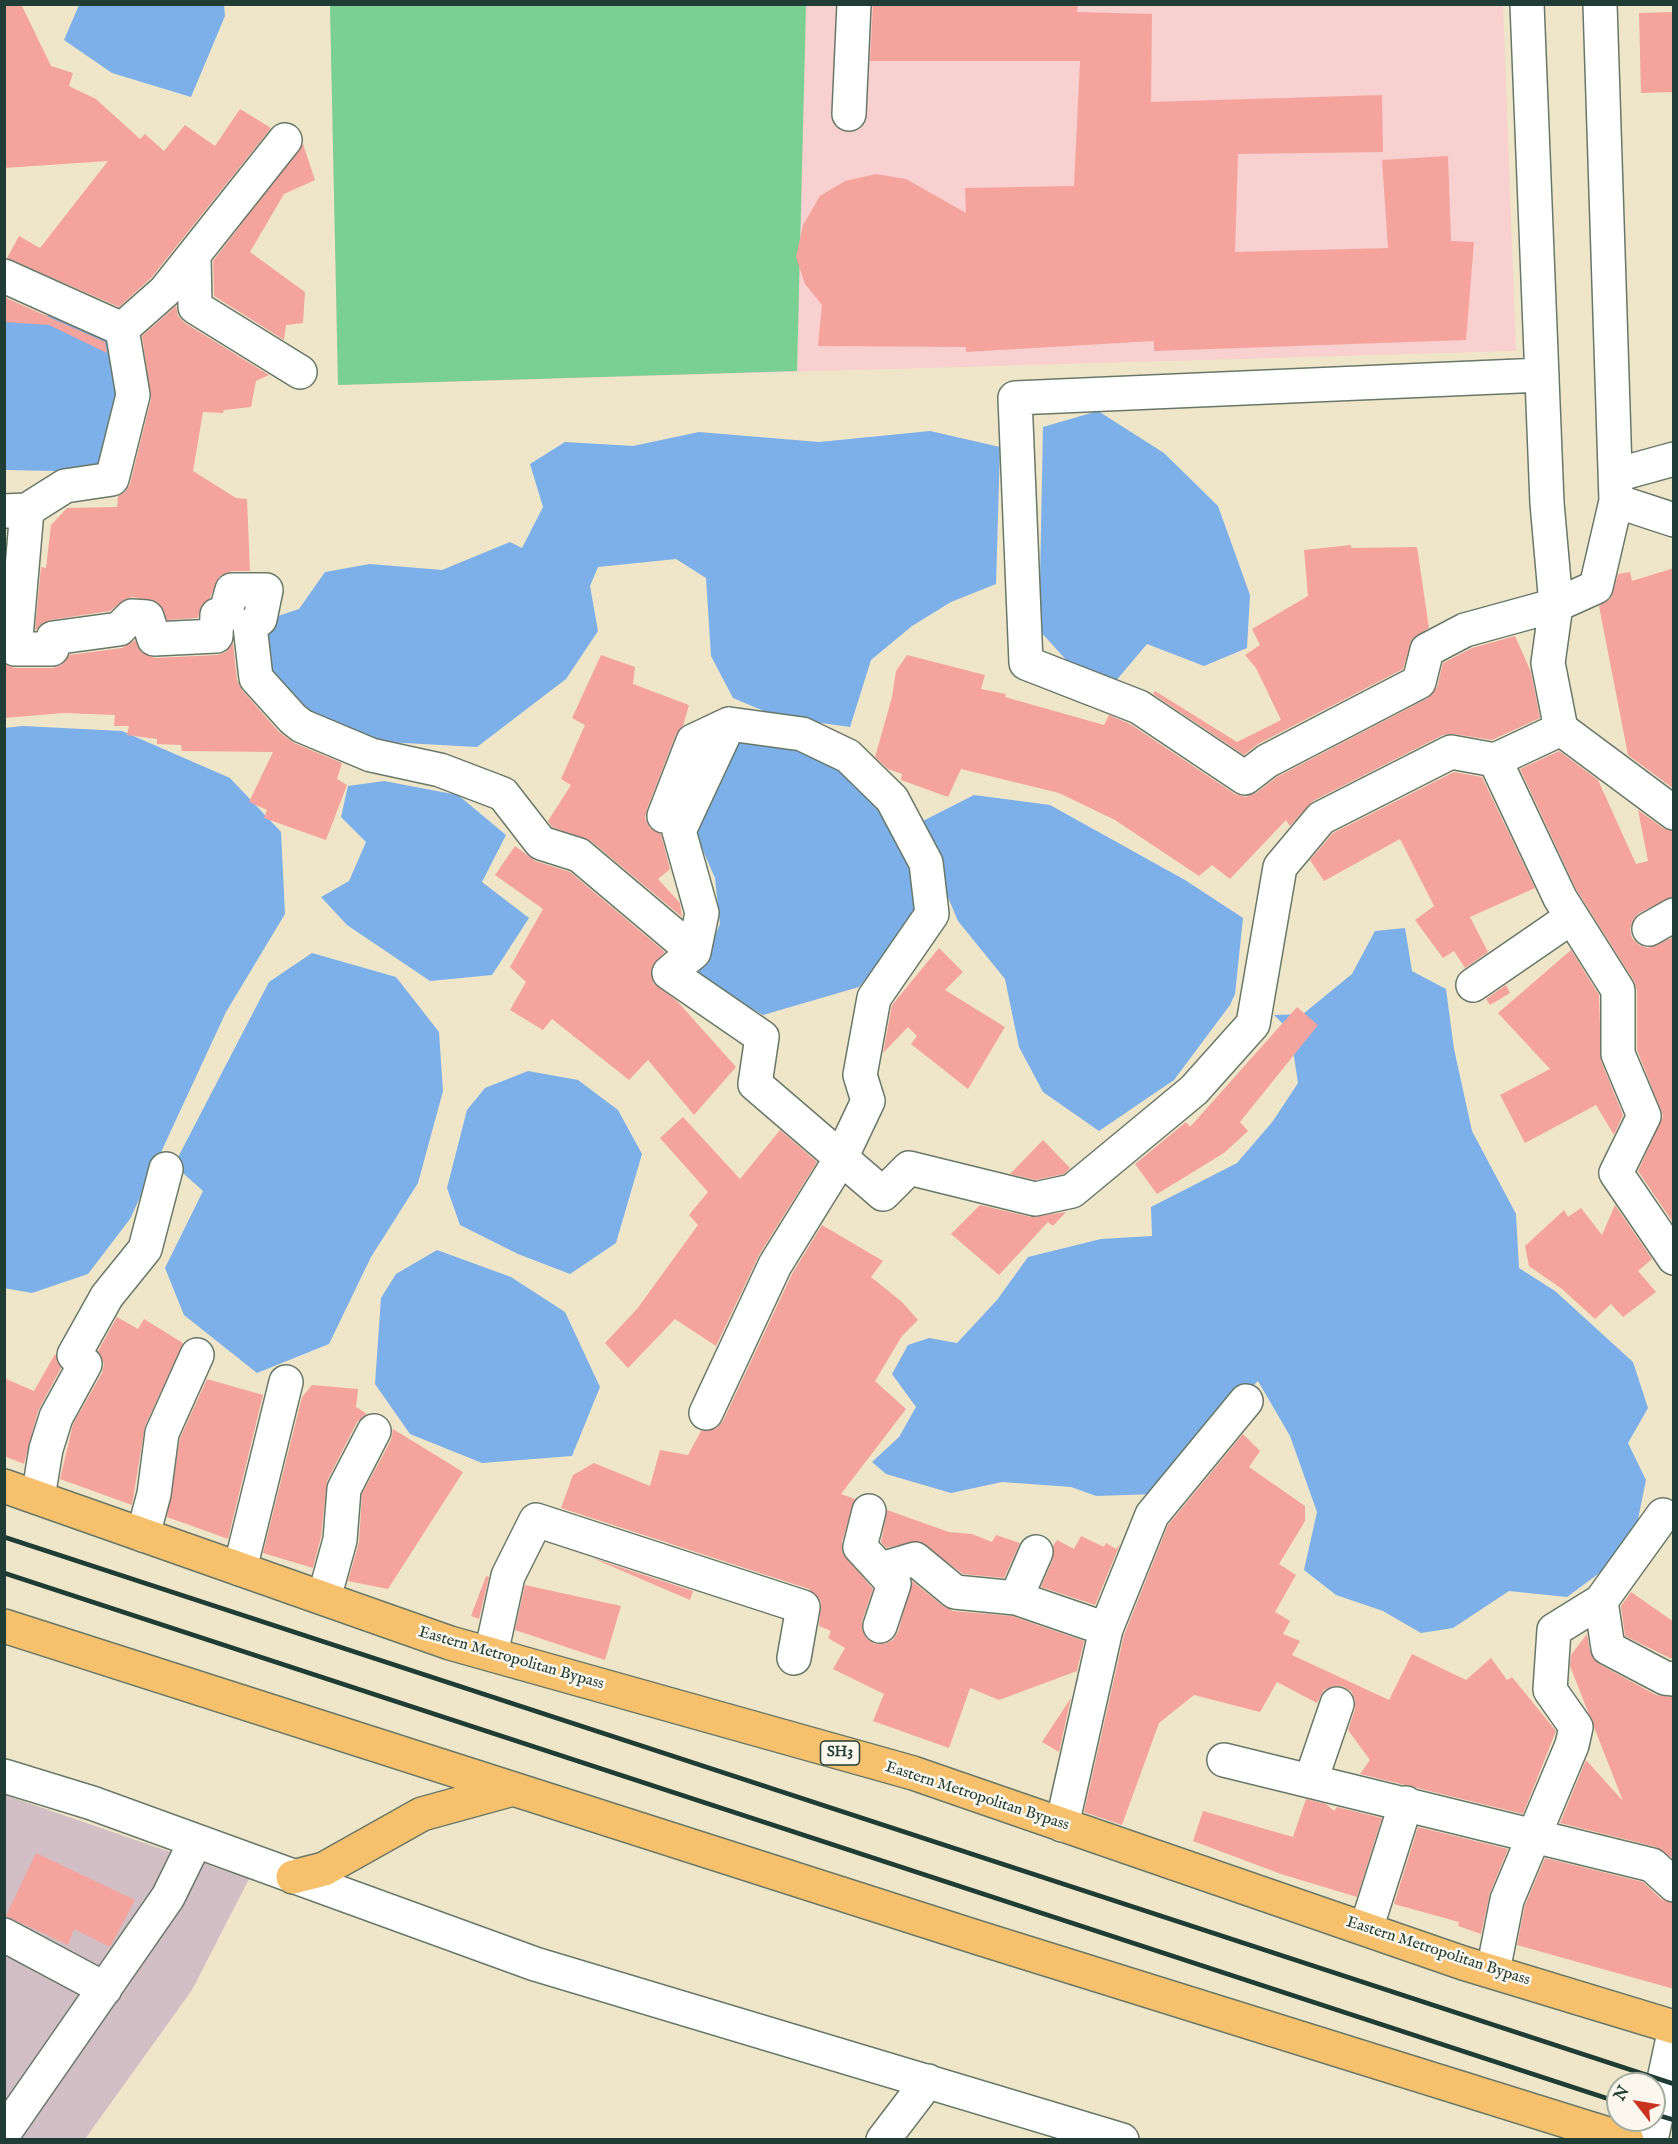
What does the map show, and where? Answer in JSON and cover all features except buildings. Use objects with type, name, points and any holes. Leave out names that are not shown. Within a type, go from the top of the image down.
[{"type":"main road","name":"Eastern Metropolitan Bypass","points":[[4,1486],[450,1643],[913,1773],[1366,1929],[1674,2027]]},
{"type":"main road","points":[[4,1626],[513,1789],[1628,2139]]},
{"type":"main road","points":[[293,1877],[324,1869],[422,1814],[513,1789]]},
{"type":"street","points":[[849,114],[854,4]]},
{"type":"street","points":[[1527,4],[1546,503],[1556,605],[1548,663],[1561,729],[1674,813]]},
{"type":"street","points":[[1542,375],[1015,398],[1026,663],[1139,707],[1245,778],[1267,761],[1419,682],[1427,650],[1465,630],[1556,605],[1596,587],[1616,488],[1600,4]]},
{"type":"street","points":[[122,329],[165,291],[285,140]]},
{"type":"street","points":[[194,257],[195,307],[300,372]]},
{"type":"street","points":[[4,276],[122,329]]},
{"type":"street","points":[[122,329],[133,395],[112,479],[65,486],[16,511],[15,649],[52,649],[53,638],[119,629],[132,616],[147,617],[154,639],[216,636],[218,615],[225,615],[232,590],[266,590],[261,619],[250,626],[256,678],[293,719],[302,726],[371,755],[440,770],[503,794],[541,843],[579,855],[694,952]]},
{"type":"street","points":[[1616,488],[1674,459]]},
{"type":"street","points":[[1616,488],[1674,520]]},
{"type":"street","points":[[729,724],[679,831],[702,913],[694,952],[669,973],[762,1038],[755,1084],[882,1194],[909,1168],[1035,1199],[1072,1191],[1194,1090],[1252,1024],[1280,867],[1321,818],[1451,752],[1495,760],[1561,729]]},
{"type":"street","points":[[664,816],[693,741],[729,724],[802,734],[848,756],[892,799],[926,863],[932,914],[874,998],[860,1075],[868,1101],[840,1160],[775,1265],[706,1413]]},
{"type":"street","points":[[1495,760],[1560,898],[1618,990],[1618,1054],[1644,1116],[1616,1173],[1674,1257]]},
{"type":"street","points":[[1473,985],[1572,917]]},
{"type":"street","points":[[38,1497],[46,1449],[56,1417],[85,1364],[74,1356],[107,1296],[145,1249],[166,1169]]},
{"type":"street","points":[[143,1535],[154,1494],[162,1433],[196,1355]]},
{"type":"street","points":[[240,1569],[286,1382]]},
{"type":"street","points":[[1062,1825],[1106,1629],[1152,1515],[1246,1401]]},
{"type":"street","points":[[324,1598],[340,1540],[344,1489],[374,1431]]},
{"type":"street","points":[[869,1511],[860,1546],[894,1584],[879,1626]]},
{"type":"street","points":[[1493,1971],[1507,1900],[1572,1745],[1576,1727],[1550,1690],[1554,1630],[1601,1601],[1663,1515]]},
{"type":"street","points":[[491,1654],[508,1576],[536,1520],[803,1606],[794,1658]]},
{"type":"street","points":[[1016,1598],[1036,1552]]},
{"type":"street","points":[[881,1569],[915,1559],[955,1592],[1016,1598],[1106,1629]]},
{"type":"street","points":[[1601,1601],[1608,1648],[1665,1678],[1674,1679]]},
{"type":"street","points":[[1311,1780],[1337,1704]]},
{"type":"street","points":[[1224,1760],[1652,1865],[1674,1885]]},
{"type":"street","points":[[4,1776],[92,1803],[535,1964],[1122,2139]]},
{"type":"street","points":[[1366,1929],[1406,1803]]},
{"type":"street","points":[[4,2133],[168,1897],[195,1842]]},
{"type":"street","points":[[4,1935],[105,1989]]},
{"type":"street","points":[[1651,2139],[1674,2033]]},
{"type":"street","points":[[883,2139],[928,2081]]},
{"type":"shaded area","points":[[330,5],[1503,5],[1516,351],[338,385]]},
{"type":"shaded area","points":[[5,1795],[249,1879],[192,1990],[85,2139],[5,2140]]},
{"type":"green space","points":[[330,5],[806,5],[797,371],[338,385]]},
{"type":"water","points":[[79,5],[224,5],[225,16],[191,97],[112,73],[64,40]]},
{"type":"water","points":[[5,311],[58,317],[118,345],[125,429],[108,472],[5,470]]},
{"type":"water","points":[[1098,411],[1164,453],[1218,506],[1250,595],[1247,648],[1204,666],[1147,644],[1114,683],[1079,674],[1039,630],[1043,427]]},
{"type":"water","points":[[930,431],[1000,447],[996,584],[951,602],[912,626],[871,660],[850,727],[778,717],[733,698],[711,656],[706,578],[676,559],[598,567],[590,586],[598,631],[566,679],[477,747],[368,741],[304,725],[265,681],[257,623],[299,609],[325,572],[370,564],[442,570],[510,542],[522,548],[543,507],[530,464],[565,442],[633,446],[699,432],[819,442]]},
{"type":"water","points":[[23,726],[122,731],[230,778],[281,832],[285,914],[226,1012],[130,1219],[88,1274],[32,1293],[4,1288],[4,728]]},
{"type":"water","points":[[756,737],[844,761],[888,804],[922,910],[859,987],[763,1015],[697,977],[720,924],[715,878],[693,828],[725,747]]},
{"type":"water","points":[[384,781],[458,795],[506,835],[482,882],[529,918],[492,975],[430,981],[347,925],[321,897],[349,881],[366,842],[341,817],[348,786]]},
{"type":"water","points":[[974,795],[1050,805],[1185,880],[1243,918],[1235,994],[1230,1005],[1174,1080],[1099,1131],[1043,1092],[1019,1047],[1005,979],[958,921],[917,824]]},
{"type":"water","points":[[1405,928],[1412,971],[1446,989],[1454,1049],[1472,1131],[1516,1214],[1519,1268],[1555,1291],[1633,1362],[1648,1408],[1628,1443],[1646,1480],[1632,1549],[1567,1597],[1509,1591],[1453,1628],[1421,1633],[1383,1611],[1336,1595],[1304,1570],[1317,1512],[1290,1436],[1258,1381],[1207,1431],[1155,1494],[1096,1496],[1071,1487],[1002,1482],[951,1493],[886,1474],[872,1462],[899,1437],[916,1407],[892,1374],[908,1345],[929,1338],[957,1343],[997,1300],[1028,1257],[1101,1239],[1152,1236],[1151,1207],[1237,1163],[1273,1121],[1298,1083],[1290,1031],[1274,1015],[1303,1014],[1352,974],[1375,931]]},
{"type":"water","points":[[312,953],[396,977],[439,1032],[443,1091],[418,1183],[371,1257],[329,1344],[257,1373],[184,1315],[165,1268],[203,1191],[174,1165],[269,982]]},
{"type":"water","points":[[528,1071],[578,1080],[618,1110],[642,1154],[616,1243],[570,1274],[518,1254],[460,1225],[447,1188],[467,1110],[485,1088]]},
{"type":"water","points":[[437,1250],[511,1277],[565,1312],[600,1387],[572,1456],[482,1463],[410,1434],[375,1384],[381,1298],[396,1274]]},
{"type":"railway","points":[[4,1537],[1674,2084]]},
{"type":"railway","points":[[4,1573],[1606,2098]]},
{"type":"railway","points":[[1666,2118],[1674,2120]]}]
